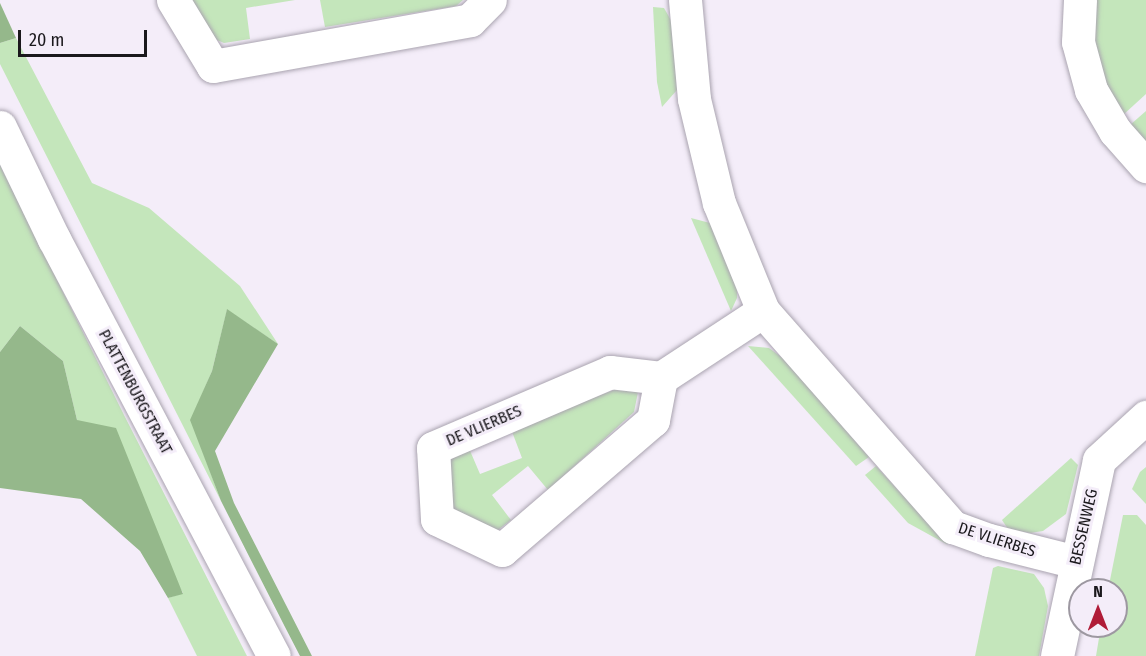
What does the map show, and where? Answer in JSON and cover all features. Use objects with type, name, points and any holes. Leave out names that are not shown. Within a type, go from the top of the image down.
[{"type":"street","points":[[173,0],[213,66],[470,20],[490,0]]},
{"type":"street","name":"DE VLIERBES","points":[[685,0],[694,99],[719,203],[762,311],[953,527],[989,540],[1076,562]]},
{"type":"street","points":[[1080,0],[1078,42],[1091,90],[1114,130],[1146,166]]},
{"type":"street","name":"PLATTENBURGSTRAAT","points":[[0,127],[54,238],[274,656]]},
{"type":"street","points":[[661,378],[762,311]]},
{"type":"street","name":"DE VLIERBES","points":[[610,372],[661,378],[652,420],[502,550],[437,519],[433,448],[610,372]]},
{"type":"street","name":"BESSENWEG","points":[[1057,656],[1099,460],[1146,417]]},
{"type":"green space","points":[[189,0],[295,0],[246,8],[250,39],[224,43],[210,37]]},
{"type":"green space","points":[[320,0],[463,0],[456,6],[325,27]]},
{"type":"green space","points":[[1093,0],[1146,0],[1146,94],[1123,115],[1106,86],[1095,55]]},
{"type":"green space","points":[[0,3],[16,38],[0,43]]},
{"type":"green space","points":[[653,7],[664,8],[672,22],[677,90],[662,107],[657,82]]},
{"type":"green space","points":[[16,38],[92,183],[149,208],[240,286],[278,344],[227,310],[212,371],[191,420],[221,501],[0,64],[0,43]]},
{"type":"green space","points":[[1146,111],[1146,142],[1130,125]]},
{"type":"green space","points":[[0,165],[247,656],[197,656],[168,598],[183,593],[77,420],[63,361],[20,326],[0,352]]},
{"type":"green space","points":[[691,218],[710,223],[737,282],[737,298],[731,311]]},
{"type":"green space","points":[[227,309],[278,344],[215,451],[234,503],[312,656],[300,656],[285,627],[221,501],[190,420],[212,371]]},
{"type":"green space","points":[[20,326],[63,361],[77,420],[116,428],[183,594],[168,598],[140,551],[81,499],[0,488],[0,352]]},
{"type":"green space","points":[[748,346],[769,348],[784,359],[869,457],[856,466]]},
{"type":"green space","points":[[619,388],[638,392],[634,412],[548,490],[528,466],[492,495],[511,520],[494,533],[453,510],[448,454],[468,446],[480,474],[522,458],[511,429]]},
{"type":"green space","points":[[1071,458],[1078,465],[1066,514],[1043,531],[1030,533],[1008,529],[1002,520]]},
{"type":"green space","points":[[876,466],[948,545],[908,523],[865,475]]},
{"type":"green space","points":[[1146,467],[1146,504],[1132,489],[1140,472]]},
{"type":"green space","points":[[1123,515],[1137,515],[1146,525],[1146,656],[1096,656],[1099,638],[1128,638],[1128,578],[1110,578]]},
{"type":"green space","points":[[998,566],[1034,574],[1044,588],[1048,606],[1039,656],[975,656],[993,568]]}]
